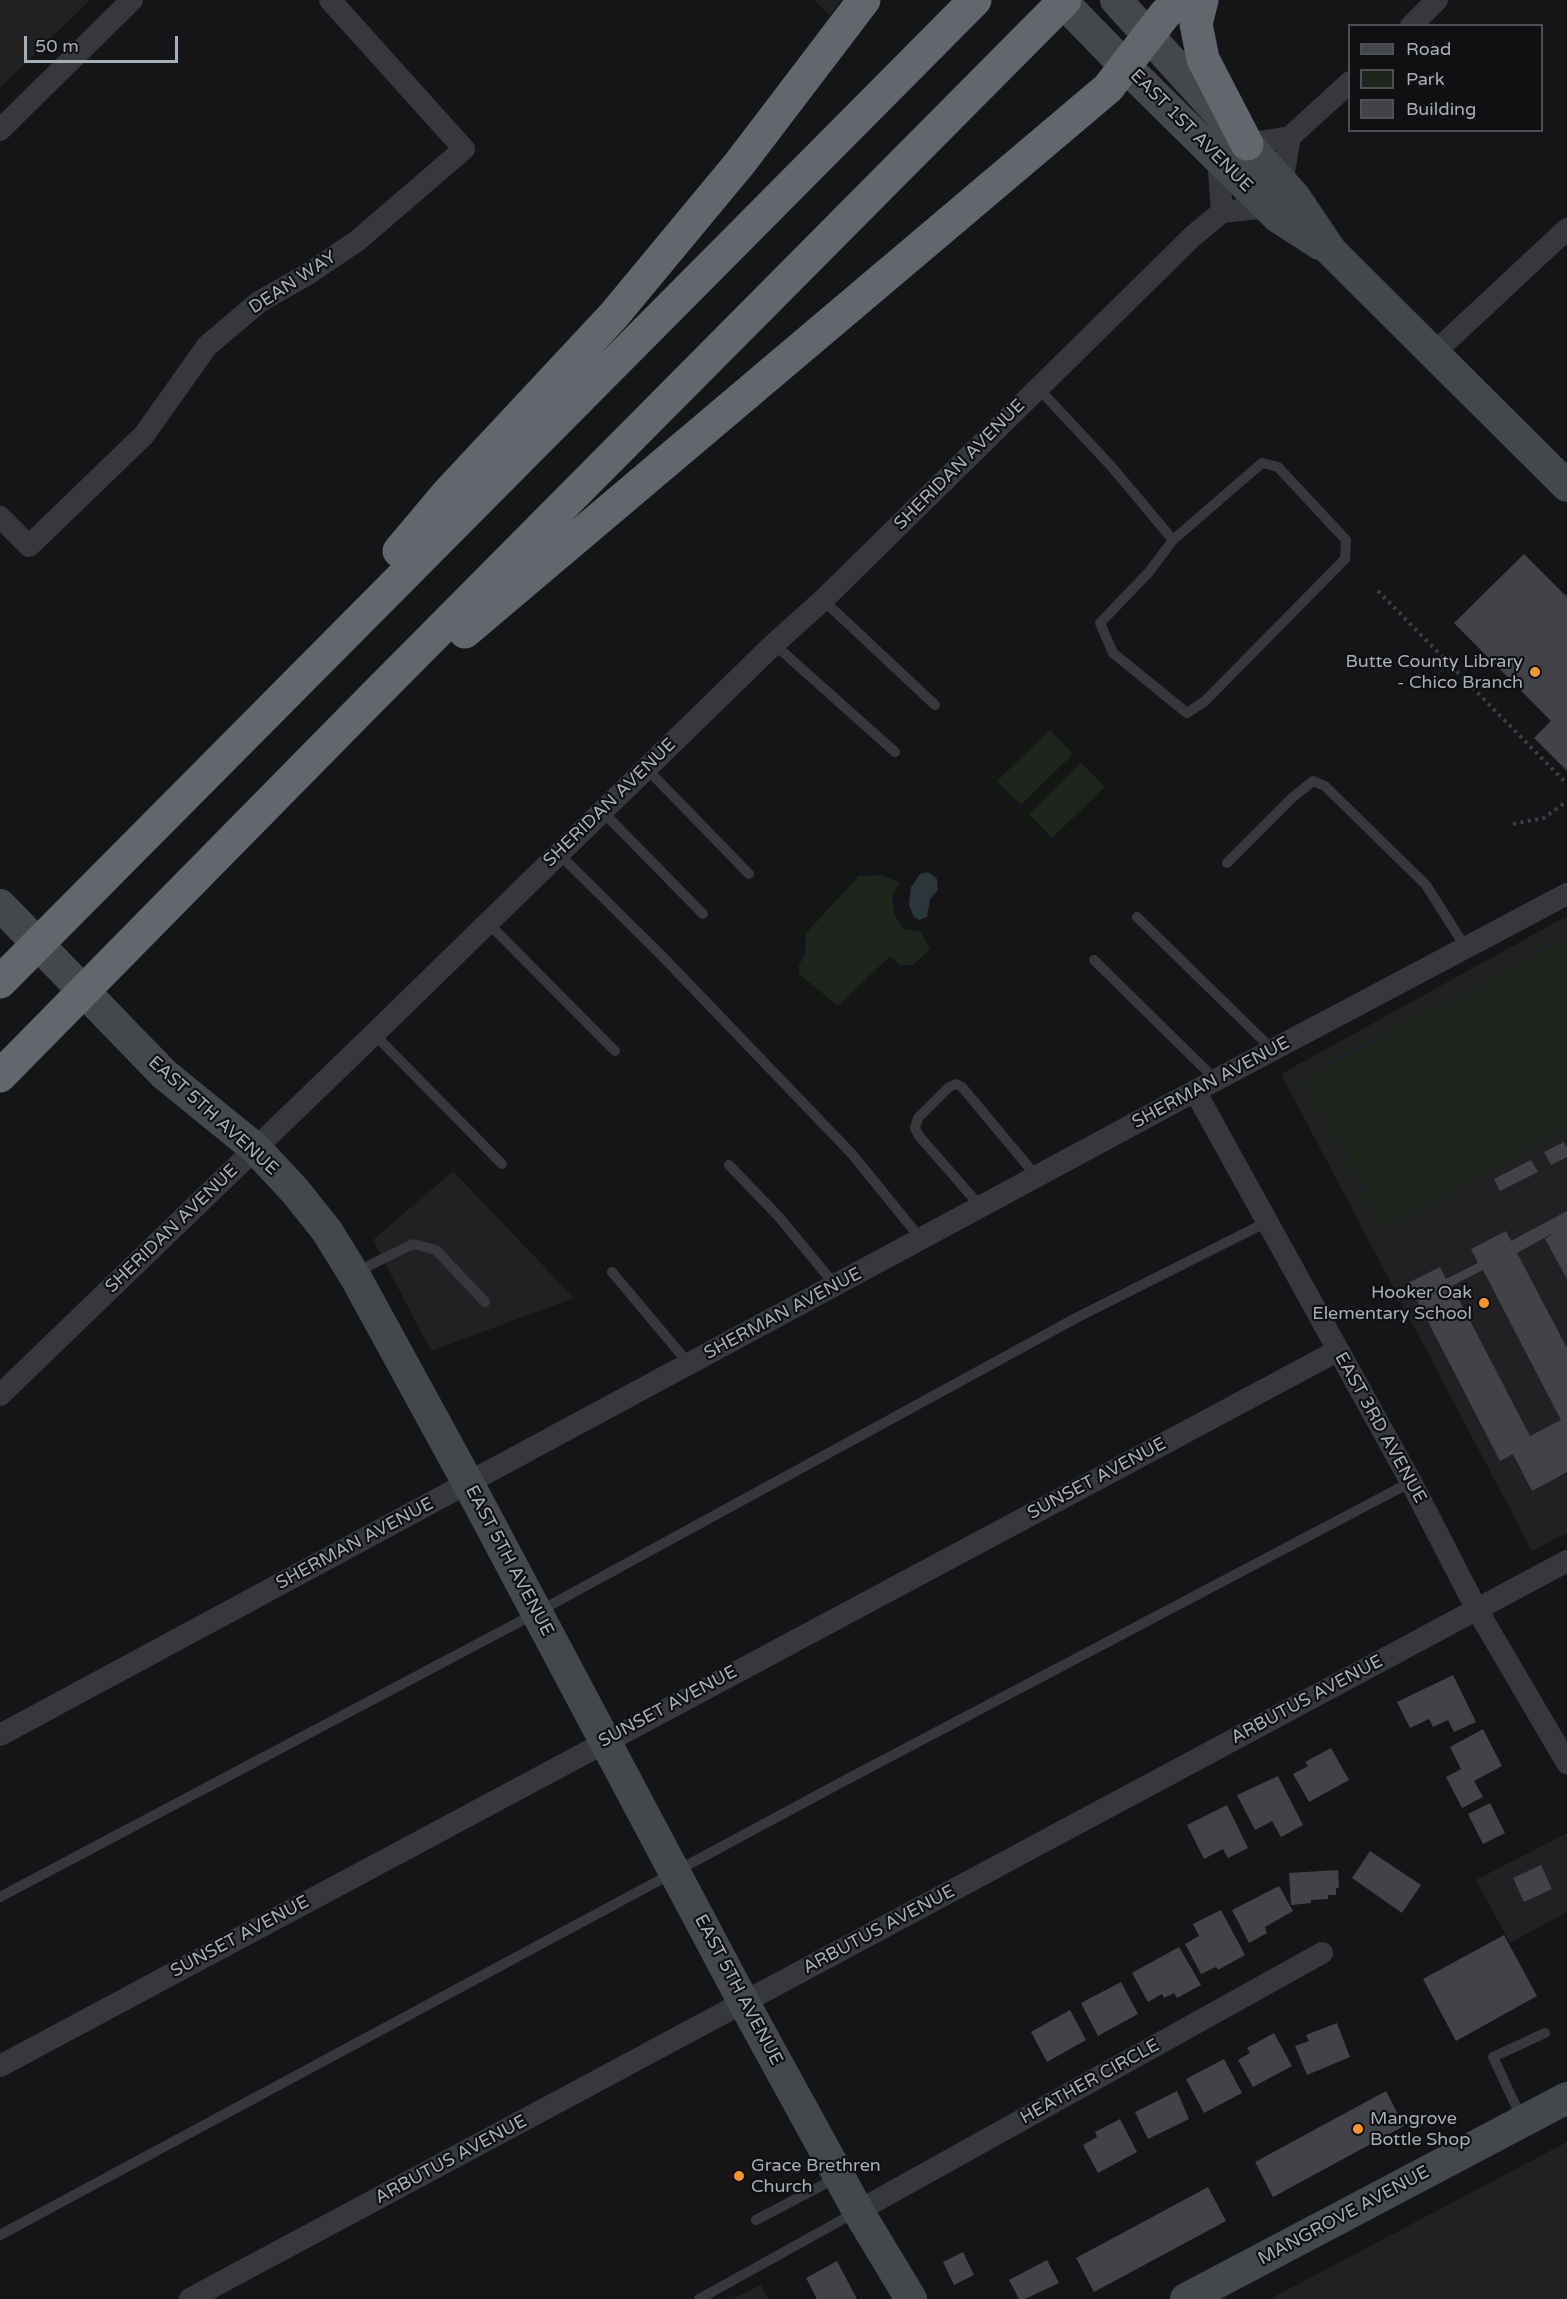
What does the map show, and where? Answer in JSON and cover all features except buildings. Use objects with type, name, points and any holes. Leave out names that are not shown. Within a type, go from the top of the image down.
[{"type":"highway","points":[[335,643],[356,600],[446,495],[614,315],[740,163],[864,0]]},
{"type":"highway","points":[[0,1076],[371,699],[1005,62],[1063,0]]},
{"type":"highway","points":[[371,699],[464,632],[1108,88],[1165,14],[1180,0]]},
{"type":"highway","points":[[1202,0],[1196,24],[1203,59],[1247,144]]},
{"type":"highway","points":[[0,981],[969,6]]},
{"type":"street","points":[[0,130],[132,0]]},
{"type":"street","name":"DEAN WAY","points":[[0,517],[29,546],[144,435],[207,346],[259,302],[308,274],[357,241],[464,149],[330,0]]},
{"type":"street","name":"EAST 1ST AVENUE","points":[[1063,0],[1124,65],[1218,158],[1275,195]]},
{"type":"street","name":"EAST 1ST AVENUE","points":[[1116,0],[1247,144],[1275,195],[1278,217],[1331,251],[1567,486]]},
{"type":"street","points":[[1412,24],[1437,0]]},
{"type":"street","points":[[1218,158],[1222,212],[1275,195],[1290,137],[1348,84]]},
{"type":"street","points":[[1247,144],[1290,137]]},
{"type":"street","name":"SHERIDAN AVENUE","points":[[0,1395],[774,644],[823,600],[1143,283],[1222,212]]},
{"type":"street","points":[[1434,353],[1567,229]]},
{"type":"street","name":"SHERMAN AVENUE","points":[[0,1735],[1195,1091],[1567,894]]},
{"type":"street","name":"EAST 5TH AVENUE","points":[[0,905],[164,1074],[256,1149],[296,1192],[327,1231],[468,1483],[744,2003],[858,2211],[911,2299]]},
{"type":"street","name":"EAST 3RD AVENUE","points":[[1195,1091],[1411,1482],[1476,1608],[1567,1763]]},
{"type":"street","name":"SUNSET AVENUE","points":[[0,2066],[1337,1351]]},
{"type":"street","name":"ARBUTUS AVENUE","points":[[190,2299],[1567,1561]]},
{"type":"street","name":"HEATHER CIRCLE","points":[[858,2211],[1322,1953]]},
{"type":"street","name":"MANGROVE AVENUE","points":[[1186,2299],[1567,2098]]},
{"type":"lane","points":[[1038,388],[1111,466],[1173,540]]},
{"type":"lane","points":[[1262,463],[1278,467],[1346,540],[1345,559],[1205,701],[1187,713],[1113,652],[1100,623],[1149,572],[1173,540],[1262,463]]},
{"type":"lane","points":[[823,600],[935,705]]},
{"type":"lane","points":[[774,644],[896,752]]},
{"type":"lane","points":[[646,768],[748,874]]},
{"type":"lane","points":[[1227,862],[1293,797],[1313,781],[1325,786],[1426,885],[1466,948]]},
{"type":"lane","points":[[602,811],[703,914]]},
{"type":"lane","points":[[558,853],[663,957],[852,1154],[921,1239]]},
{"type":"lane","points":[[1137,917],[1273,1050]]},
{"type":"lane","points":[[488,924],[615,1051]]},
{"type":"lane","points":[[1094,960],[1217,1080]]},
{"type":"lane","points":[[374,1034],[502,1164]]},
{"type":"lane","points":[[981,1207],[919,1136],[915,1128],[918,1118],[949,1087],[956,1084],[962,1087],[1037,1177]]},
{"type":"lane","points":[[729,1165],[779,1216],[835,1285]]},
{"type":"lane","points":[[0,1897],[536,1613],[1076,1318],[1267,1222]]},
{"type":"lane","points":[[353,1274],[413,1244],[436,1250],[485,1302]]},
{"type":"lane","points":[[612,1272],[689,1364]]},
{"type":"lane","points":[[0,2235],[842,1782],[1411,1482]]},
{"type":"lane","points":[[1523,2122],[1493,2057],[1545,2033]]},
{"type":"lane","points":[[756,2220],[839,2176]]},
{"type":"lane","points":[[699,2299],[858,2211]]},
{"type":"path","points":[[1378,591],[1567,785]]},
{"type":"path","points":[[1513,824],[1544,818],[1567,801]]},
{"type":"shaded area","points":[[0,0],[90,0],[0,88]]},
{"type":"shaded area","points":[[814,0],[841,0],[830,16]]},
{"type":"shaded area","points":[[928,872],[937,879],[938,890],[930,899],[927,917],[919,920],[914,917],[909,905],[911,887],[920,874]]},
{"type":"shaded area","name":"Hooker Oak Elementary School","points":[[1567,916],[1567,1533],[1532,1551],[1281,1074]]},
{"type":"shaded area","points":[[453,1171],[574,1298],[431,1351],[373,1240]]},
{"type":"shaded area","points":[[1567,1833],[1567,1912],[1510,1943],[1476,1880]]},
{"type":"shaded area","points":[[1567,2142],[1567,2299],[1270,2299]]},
{"type":"shaded area","points":[[761,2285],[768,2299],[733,2299]]},
{"type":"green space","points":[[1050,730],[1073,754],[1021,805],[997,781]]},
{"type":"green space","points":[[1081,763],[1105,787],[1052,838],[1029,814]]},
{"type":"green space","points":[[880,875],[899,882],[892,899],[895,915],[903,929],[921,932],[930,949],[913,965],[899,965],[890,956],[838,1006],[799,974],[799,965],[805,954],[806,933],[859,876]]},
{"type":"green space","points":[[1562,941],[1567,950],[1567,1130],[1385,1227],[1306,1079]]},
{"type":"place","name":"Butte County Library - Chico Branch","points":[[1535,672]]},
{"type":"place","name":"Hooker Oak Elementary School","points":[[1484,1303]]},
{"type":"place","name":"Mangrove Bottle Shop","points":[[1358,2129]]},
{"type":"place","name":"Grace Brethren Church","points":[[739,2176]]}]
